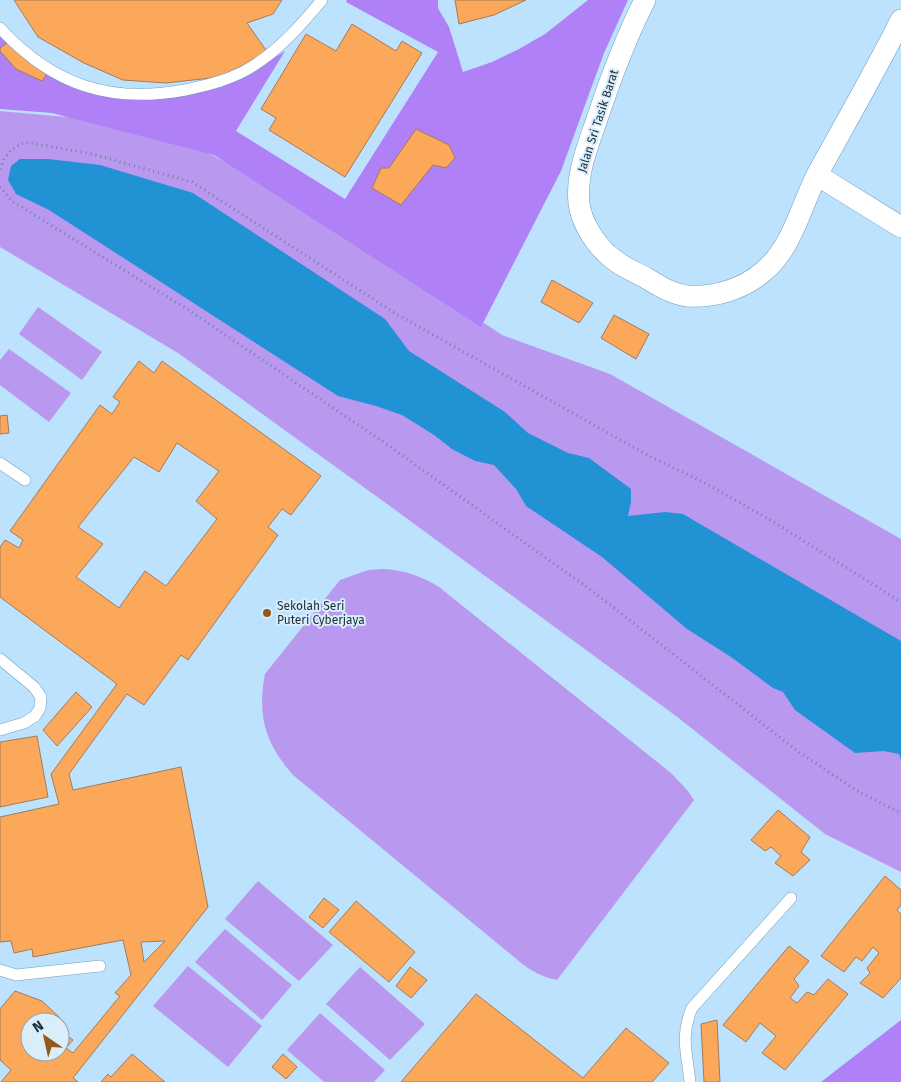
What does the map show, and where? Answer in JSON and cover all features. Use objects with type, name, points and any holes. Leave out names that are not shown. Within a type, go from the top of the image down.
[{"type":"street","name":"Jalan Sri Tasik Barat","points":[[645,0],[610,79],[584,157],[579,184],[579,203],[583,220],[602,248],[613,259],[672,293],[697,296],[726,292],[764,272],[776,259],[787,243],[818,174],[874,74],[901,20]]},
{"type":"street","points":[[818,174],[901,227]]},
{"type":"lane","points":[[0,28],[31,58],[50,71],[71,81],[93,89],[116,94],[163,94],[209,86],[231,78],[252,67],[284,42],[322,0]]},
{"type":"lane","points":[[0,463],[25,480]]},
{"type":"lane","points":[[0,659],[34,687],[41,697],[40,708],[35,716],[24,723],[0,730]]},
{"type":"lane","points":[[690,1082],[684,1035],[686,1022],[692,1008],[792,898]]},
{"type":"lane","points":[[0,970],[16,975],[100,966]]},
{"type":"path","points":[[0,169],[12,149],[25,142],[92,154],[192,182],[398,315],[617,438],[705,483],[772,521],[901,602]]},
{"type":"path","points":[[0,187],[13,202],[188,309],[382,441],[594,593],[800,753],[859,792],[901,813]]},
{"type":"shaded area","points":[[347,0],[438,0],[438,8],[449,27],[463,72],[492,62],[519,49],[545,34],[588,0],[628,0],[604,53],[561,171],[481,327],[214,155],[52,113],[0,109],[0,34],[21,51],[89,85],[165,92],[264,64],[285,51],[236,131],[345,199],[438,52],[346,2]]},
{"type":"shaded area","points":[[0,111],[111,121],[203,150],[325,217],[502,335],[610,374],[901,539],[901,872],[825,834],[676,716],[178,353],[0,247]]},
{"type":"shaded area","points":[[38,307],[102,352],[82,380],[19,334]]},
{"type":"shaded area","points":[[9,349],[71,393],[49,422],[0,385],[0,360]]},
{"type":"shaded area","points":[[383,569],[412,574],[439,587],[671,773],[694,800],[557,980],[533,971],[524,965],[293,775],[283,763],[270,740],[263,716],[262,703],[265,674],[340,580],[368,570]]},
{"type":"shaded area","points":[[258,881],[333,945],[299,981],[225,919]]},
{"type":"shaded area","points":[[225,929],[292,985],[262,1020],[195,962]]},
{"type":"shaded area","points":[[188,966],[262,1026],[228,1067],[153,1006]]},
{"type":"shaded area","points":[[360,967],[425,1024],[390,1060],[326,1004]]},
{"type":"shaded area","points":[[320,1013],[385,1070],[374,1082],[324,1082],[287,1050]]},
{"type":"shaded area","points":[[901,1020],[901,1082],[821,1082]]},
{"type":"water","points":[[20,159],[48,159],[100,165],[193,193],[385,319],[409,351],[505,412],[528,433],[568,453],[589,458],[631,489],[628,516],[665,512],[683,514],[901,641],[901,760],[899,754],[884,751],[855,753],[795,710],[783,692],[773,688],[731,657],[687,629],[602,557],[526,506],[516,489],[494,465],[475,461],[452,449],[402,415],[338,396],[49,210],[16,194],[8,180],[11,166]]},
{"type":"building","points":[[14,0],[282,0],[273,14],[247,23],[268,53],[220,77],[166,83],[123,80],[84,63],[38,37]]},
{"type":"building","points":[[455,0],[526,0],[494,15],[459,24]]},
{"type":"building","points":[[352,24],[396,51],[402,41],[422,53],[345,177],[269,130],[276,118],[261,109],[306,34],[336,51]]},
{"type":"building","points":[[10,41],[50,69],[42,81],[16,69],[0,51],[0,48]]},
{"type":"building","points":[[416,129],[449,145],[455,158],[446,168],[433,165],[401,205],[372,188],[381,168],[389,168]]},
{"type":"building","points":[[552,280],[593,303],[579,323],[541,302]]},
{"type":"building","points":[[614,315],[649,334],[636,359],[601,338]]},
{"type":"building","points":[[139,361],[154,373],[162,361],[321,476],[291,515],[282,509],[268,527],[278,535],[188,660],[181,655],[144,705],[127,694],[69,774],[73,790],[181,767],[208,907],[73,1078],[78,1082],[1,1082],[11,1070],[0,1060],[0,1009],[15,991],[42,1001],[54,1012],[20,1012],[20,1062],[70,1062],[70,1051],[73,1053],[120,996],[115,993],[131,975],[123,940],[33,957],[32,949],[14,953],[11,941],[0,942],[0,817],[59,804],[51,774],[117,684],[0,597],[0,547],[5,540],[19,548],[23,540],[10,531],[100,405],[112,414],[120,402],[113,397]],"holes":[[[177,443],[219,471],[196,501],[217,519],[166,586],[145,571],[119,608],[76,577],[103,544],[78,527],[134,457],[159,472]],[[165,941],[144,962],[141,942]]]},
{"type":"building","points":[[7,415],[9,433],[0,434],[0,416]]},
{"type":"building","points":[[76,692],[92,707],[57,746],[43,730]]},
{"type":"building","points":[[37,736],[48,797],[0,807],[0,742]]},
{"type":"building","points":[[778,810],[810,837],[801,852],[810,860],[793,876],[775,863],[781,856],[771,847],[765,851],[751,840]]},
{"type":"building","points":[[885,876],[901,890],[901,905],[897,910],[901,914],[901,978],[883,998],[860,983],[870,973],[867,968],[879,953],[873,947],[862,961],[856,957],[844,972],[821,956]]},
{"type":"building","points":[[324,898],[339,910],[323,928],[309,917]]},
{"type":"building","points":[[356,901],[415,952],[389,982],[329,932]]},
{"type":"building","points":[[789,946],[809,961],[794,979],[799,986],[790,998],[797,1003],[807,992],[814,995],[828,979],[848,994],[785,1070],[762,1053],[776,1036],[760,1023],[746,1042],[723,1025]]},
{"type":"building","points":[[410,967],[427,980],[411,998],[396,986]]},
{"type":"building","points":[[476,994],[583,1078],[626,1028],[669,1063],[652,1082],[401,1082]]},
{"type":"building","points":[[717,1020],[720,1082],[704,1082],[701,1024]]},
{"type":"building","points":[[132,1054],[165,1082],[101,1082],[108,1074],[111,1077]]},
{"type":"building","points":[[283,1054],[297,1067],[286,1079],[272,1067]]},
{"type":"place","name":"Sekolah Seri Puteri Cyberjaya","points":[[267,613]]}]
